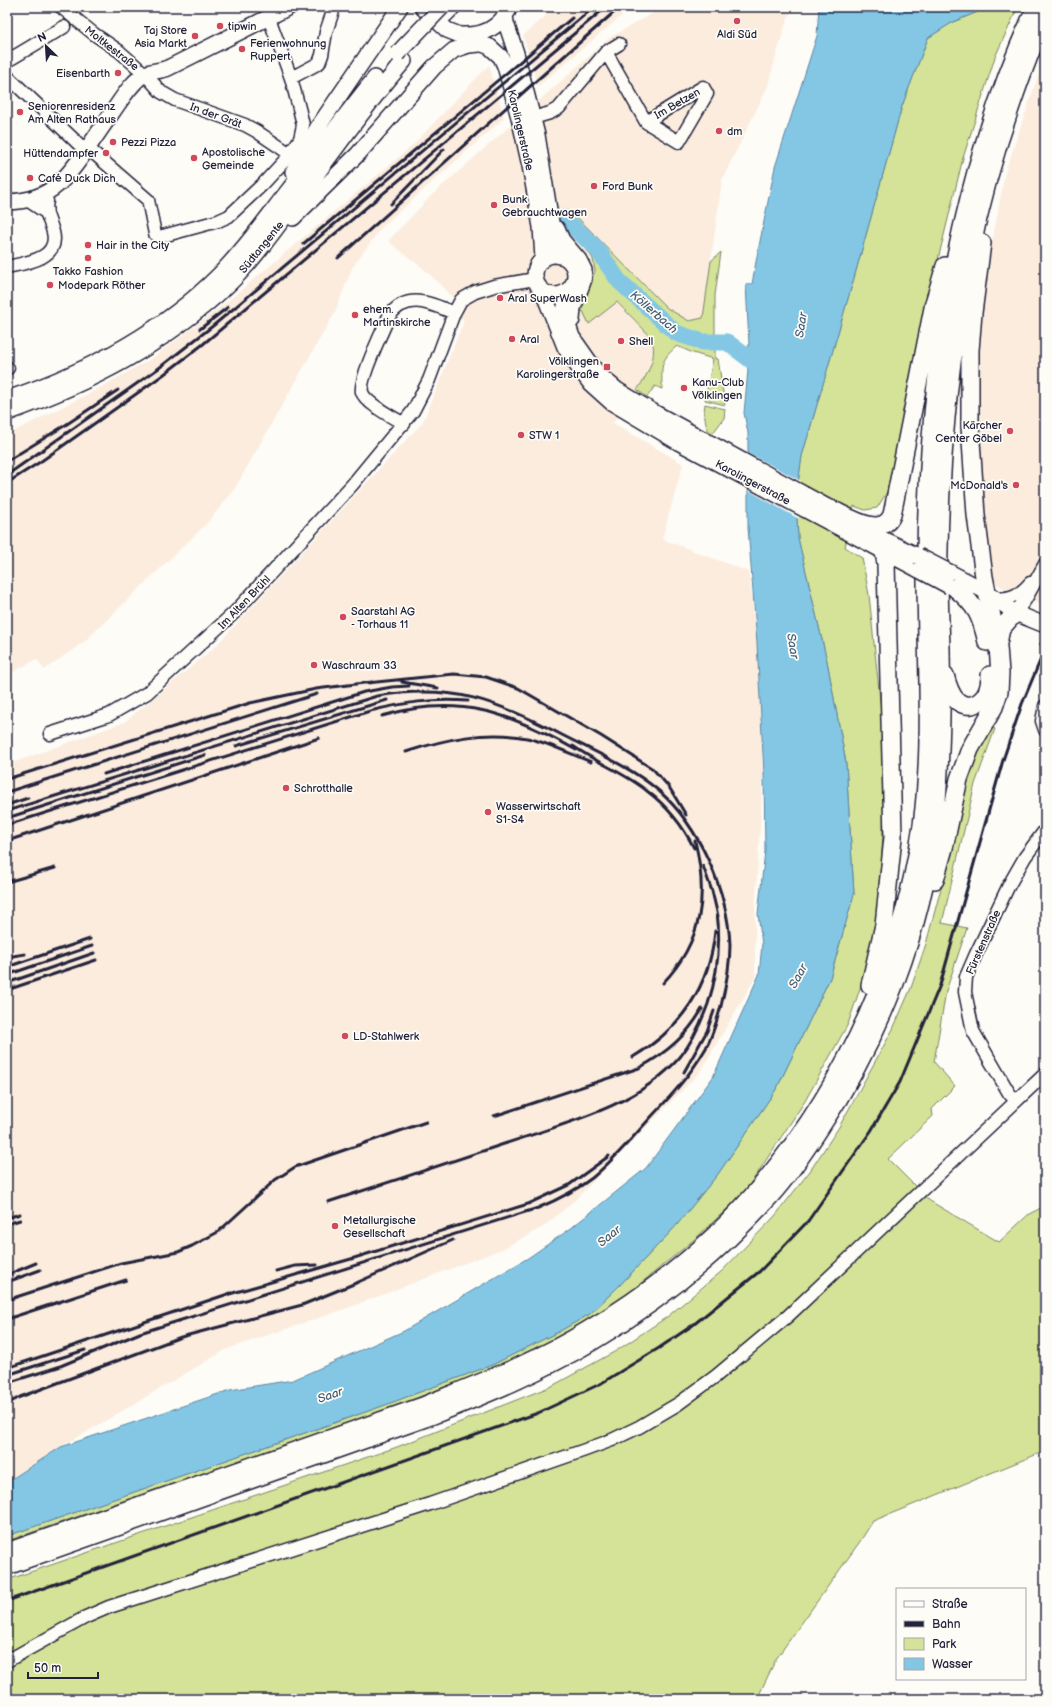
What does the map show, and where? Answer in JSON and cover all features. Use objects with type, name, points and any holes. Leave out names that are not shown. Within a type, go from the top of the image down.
[{"type":"highway","points":[[831,509],[855,527],[877,527],[889,522],[892,515],[934,303],[961,212],[975,176],[1012,62],[1036,7]]},
{"type":"highway","points":[[902,962],[919,904],[929,862],[940,761],[940,502],[943,444],[951,368],[967,265],[996,150],[1035,40],[1045,18]]},
{"type":"highway","points":[[7,1552],[416,1408],[488,1380],[541,1356],[585,1332],[692,1262],[740,1227],[773,1193],[806,1150],[834,1107],[861,1060],[881,1018],[902,962],[929,901],[944,848],[959,779],[970,750],[994,707],[999,692],[1000,673],[998,647],[972,470],[969,390],[973,313],[989,189],[996,150]]},
{"type":"highway","points":[[7,1566],[371,1438],[491,1392],[544,1368],[592,1342],[661,1296],[763,1184],[796,1141],[837,1076],[868,1017],[881,983],[906,902],[919,844],[928,756],[929,718],[926,552],[935,394],[956,260],[975,176]]},
{"type":"highway","points":[[837,1076],[844,1048],[861,1013],[872,978],[884,925],[890,874],[893,838],[886,564],[884,552]]},
{"type":"highway","points":[[941,655],[946,679],[956,700],[964,705],[970,705],[983,699],[988,690],[990,679],[989,657],[981,620],[976,609],[952,582]]},
{"type":"highway","points":[[998,647],[1001,629],[1015,613]]},
{"type":"main road","points":[[7,202],[30,200],[49,192],[62,182],[125,94],[135,82],[145,74],[159,72],[289,7]]},
{"type":"main road","points":[[268,218],[318,127],[400,7]]},
{"type":"main road","name":"Karolingerstraße","points":[[422,7],[434,11],[444,28],[490,47],[501,58],[507,73],[520,121],[530,166],[541,228],[543,259]]},
{"type":"main road","name":"Südtangente","points":[[7,413],[61,393],[116,366],[162,338],[208,294],[356,102],[400,57],[453,7]]},
{"type":"main road","name":"Südtangente","points":[[7,399],[62,378],[94,363],[157,326],[177,312],[233,280],[267,240],[371,100],[434,11]]},
{"type":"main road","name":"Karolingerstraße","points":[[453,32],[467,35],[479,34],[492,28],[508,11]]},
{"type":"main road","name":"Karolingerstraße","points":[[508,11],[506,23],[516,53],[533,118],[550,223],[559,256]]},
{"type":"main road","points":[[267,240],[293,219],[344,168],[434,67],[454,50],[460,47],[483,44]]},
{"type":"main road","points":[[30,200],[45,210]]},
{"type":"main road","points":[[550,223],[558,230],[562,240],[579,260],[584,270],[584,279],[572,313],[576,342]]},
{"type":"main road","points":[[550,256],[559,256],[569,261],[575,273],[574,283],[567,291],[554,296],[543,292],[537,285],[535,279],[536,267],[543,259],[550,256]]},
{"type":"main road","name":"Karolingerstraße","points":[[567,291],[564,319],[572,337],[598,374],[617,390],[681,427],[831,509]]},
{"type":"main road","name":"Karolingerstraße","points":[[543,292],[565,347],[592,384],[611,402],[678,442],[855,527],[952,582],[991,600],[997,613],[1015,613],[1045,625]]},
{"type":"main road","name":"Karolingerstraße","points":[[855,527],[884,552],[919,563]]},
{"type":"street","name":"Moltkestraße","points":[[60,7],[88,30],[119,51],[145,74]]},
{"type":"street","points":[[291,78],[318,62],[322,55],[326,32],[333,11]]},
{"type":"street","points":[[7,76],[87,149],[148,200],[155,234],[159,237],[218,221],[229,216],[263,184],[290,154],[300,139],[303,125],[291,78],[269,18]]},
{"type":"street","points":[[7,61],[64,28]]},
{"type":"street","points":[[533,118],[550,114],[559,108],[606,52],[619,44]]},
{"type":"street","name":"Im Betzen","points":[[606,52],[646,122],[680,142],[707,94],[703,87],[646,122]]},
{"type":"street","name":"In der Grät","points":[[145,74],[158,89],[175,100],[256,130],[290,154]]},
{"type":"street","points":[[7,267],[33,261],[47,254],[53,244],[53,233],[45,210],[49,192]]},
{"type":"street","name":"Im Alten Brühl","points":[[50,734],[109,715],[147,693],[235,612],[352,486],[404,424],[413,411],[428,380],[454,312],[461,300],[475,292],[494,286],[535,279]]},
{"type":"street","points":[[404,424],[370,401],[362,392],[362,380],[389,316],[396,307],[403,303],[422,301],[454,312]]},
{"type":"street","points":[[991,600],[1019,595],[1043,568]]},
{"type":"street","points":[[1015,613],[1025,600],[1043,568]]},
{"type":"street","points":[[1045,706],[1042,721],[1045,730]]},
{"type":"street","name":"Fürstenstraße","points":[[1016,1100],[1009,1093],[973,1031],[965,992],[966,977],[1009,885],[1045,830]]},
{"type":"street","points":[[7,1661],[86,1617],[109,1608],[430,1504],[585,1450],[612,1440],[638,1427],[678,1404],[697,1390],[788,1316],[1045,1074]]},
{"type":"shaded area","points":[[556,7],[632,7],[538,86],[523,36]]},
{"type":"shaded area","points":[[664,7],[793,7],[784,28],[767,88],[722,180],[703,318],[689,321],[667,308],[574,214],[564,216],[566,227],[587,249],[593,259],[595,271],[617,302],[651,338],[653,354],[647,375],[613,423],[683,464],[662,539],[749,572],[757,644],[763,772],[755,912],[755,978],[700,1072],[574,1201],[543,1227],[502,1249],[345,1309],[227,1349],[61,1447],[7,1482],[7,765],[125,722],[216,646],[423,422],[464,321],[450,305],[454,299],[442,286],[424,269],[388,241],[432,195],[611,37]]},
{"type":"shaded area","points":[[1045,60],[1045,607],[1013,590],[1003,588],[994,582],[990,570],[979,469],[976,362],[980,308],[1005,173],[1038,76]]},
{"type":"shaded area","points":[[489,65],[504,118],[378,232],[352,268],[335,312],[235,488],[207,523],[85,641],[44,670],[37,659],[7,675],[7,435],[94,391],[151,359],[227,302],[412,146]]},
{"type":"green space","points":[[1018,7],[995,57],[963,158],[928,300],[887,492],[877,508],[865,510],[854,506],[845,547],[862,558],[869,595],[882,719],[885,781],[880,901],[872,953],[848,1024],[805,1101],[745,1192],[696,1238],[596,1320],[535,1353],[380,1412],[7,1541],[7,1536],[377,1408],[492,1365],[560,1331],[590,1314],[676,1226],[718,1174],[777,1088],[830,978],[854,894],[846,763],[827,661],[798,538],[796,497],[802,456],[902,106],[928,38],[953,22],[980,11]]},
{"type":"green space","points":[[574,214],[667,308],[689,321],[703,318],[711,261],[721,252],[715,295],[715,359],[718,359],[725,405],[705,400],[713,359],[677,346],[664,360],[662,370],[662,389],[655,386],[647,397],[637,390],[647,373],[652,359],[653,346],[651,339],[641,326],[617,302],[589,324],[583,311],[580,312],[586,292],[595,271],[593,259],[587,249],[566,227],[564,216]]},
{"type":"green space","points":[[705,404],[725,409],[724,418],[713,433],[707,430],[704,412]]},
{"type":"green space","points":[[991,727],[995,729],[975,784],[942,923],[967,928],[946,991],[934,1062],[955,1086],[932,1109],[933,1116],[888,1159],[930,1201],[999,1242],[1029,1214],[1045,1206],[1045,1451],[873,1521],[776,1659],[757,1699],[7,1699],[7,1580],[397,1447],[552,1386],[616,1351],[667,1317],[722,1271],[775,1216],[810,1171],[839,1127],[893,1029],[911,988],[926,944],[951,851],[967,782],[977,754]]},
{"type":"water","name":"Saar","points":[[819,7],[982,7],[980,11],[953,22],[928,38],[902,106],[802,456],[796,497],[798,538],[827,661],[846,763],[854,894],[830,978],[777,1088],[718,1174],[676,1226],[590,1314],[560,1331],[492,1365],[377,1408],[7,1536],[7,1482],[61,1447],[230,1390],[293,1380],[404,1331],[528,1258],[570,1229],[646,1168],[713,1077],[759,975],[762,944],[758,914],[765,851],[764,773],[757,643],[748,528],[748,433],[744,413],[748,370],[746,363],[738,356],[738,351],[747,349],[749,344],[746,284],[752,284],[775,167],[817,36]]},
{"type":"pier","points":[[746,452],[801,481],[798,497],[799,519],[746,489]]},
{"type":"waterway","name":"Köllerbach","points":[[564,218],[597,249],[619,281],[676,333],[703,342],[727,342],[756,364]]},
{"type":"railway","points":[[7,475],[159,368],[214,325],[594,7]]},
{"type":"railway","points":[[7,483],[40,462],[163,375],[202,345],[606,7]]},
{"type":"railway","points":[[338,258],[620,7]]},
{"type":"railway","points":[[303,244],[572,18]]},
{"type":"railway","points":[[391,204],[444,149]]},
{"type":"railway","points":[[200,329],[228,307]]},
{"type":"railway","points":[[7,461],[64,426],[118,390]]},
{"type":"railway","points":[[1041,644],[1045,637]]},
{"type":"railway","points":[[7,1601],[538,1413],[600,1384],[659,1348],[693,1325],[760,1271],[808,1221],[871,1131],[900,1082],[940,985],[1003,760],[1022,704],[1045,649]]},
{"type":"railway","points":[[367,683],[454,674],[486,677],[518,688],[601,736],[653,769],[669,787],[686,815]]},
{"type":"railway","points":[[7,779],[250,703],[316,689],[372,682]]},
{"type":"railway","points":[[402,682],[438,688]]},
{"type":"railway","points":[[104,774],[364,692],[392,687],[409,686]]},
{"type":"railway","points":[[7,811],[377,696],[429,692],[452,694],[494,704],[538,723],[625,767],[659,791],[687,822],[709,861],[724,903],[730,945],[725,991],[711,1038],[700,1058],[674,1092],[616,1156],[586,1183],[538,1208],[140,1333],[58,1367],[7,1383]]},
{"type":"railway","points":[[7,792],[317,694]]},
{"type":"railway","points":[[236,746],[387,700]]},
{"type":"railway","points":[[7,825],[370,711],[418,702],[443,700],[468,701]]},
{"type":"railway","points":[[382,716],[409,710],[435,707],[459,707],[482,710],[528,726],[576,750]]},
{"type":"railway","points":[[406,752],[436,743],[466,737],[496,735],[527,738],[591,762]]},
{"type":"railway","points":[[7,841],[319,738]]},
{"type":"railway","points":[[573,746],[630,779],[654,797],[674,817],[694,848]]},
{"type":"railway","points":[[7,818],[205,755]]},
{"type":"railway","points":[[7,805],[28,798]]},
{"type":"railway","points":[[663,983],[687,951],[699,916],[701,880],[695,841]]},
{"type":"railway","points":[[703,866],[712,891],[718,916]]},
{"type":"railway","points":[[7,882],[55,868]]},
{"type":"railway","points":[[328,1202],[574,1121],[598,1112],[643,1089],[663,1074],[680,1057],[693,1038],[708,1004],[718,958],[719,936],[717,912]]},
{"type":"railway","points":[[633,1057],[650,1046],[665,1033],[679,1019],[690,1004],[700,988],[707,970],[715,931]]},
{"type":"railway","points":[[7,967],[90,939]]},
{"type":"railway","points":[[7,975],[92,946]]},
{"type":"railway","points":[[7,983],[94,953]]},
{"type":"railway","points":[[7,957],[25,954]]},
{"type":"railway","points":[[7,990],[96,960]]},
{"type":"railway","points":[[494,1116],[639,1068],[649,1063],[667,1050],[683,1035],[702,1009]]},
{"type":"railway","points":[[684,1072],[707,1031],[714,1011]]},
{"type":"railway","points":[[7,1300],[121,1263],[178,1252],[218,1232],[275,1180],[295,1167],[426,1122]]},
{"type":"railway","points":[[226,1295],[351,1259],[528,1204],[569,1185],[609,1156]]},
{"type":"railway","points":[[7,1218],[20,1214]]},
{"type":"railway","points":[[7,1224],[20,1220]]},
{"type":"railway","points":[[7,1404],[20,1397],[181,1337],[302,1305],[453,1240]]},
{"type":"railway","points":[[7,1275],[36,1263]]},
{"type":"railway","points":[[276,1271],[295,1266],[317,1265]]},
{"type":"railway","points":[[7,1282],[40,1270]]},
{"type":"railway","points":[[7,1319],[126,1280]]},
{"type":"railway","points":[[7,1368],[231,1293]]},
{"type":"railway","points":[[7,1375],[85,1350]]},
{"type":"place","name":"Aldi Süd","points":[[737,21]]},
{"type":"place","name":"tipwin","points":[[220,26]]},
{"type":"place","name":"Taj Store Asia Markt","points":[[195,36]]},
{"type":"place","name":"Ferienwohnung Ruppert","points":[[242,49]]},
{"type":"place","name":"Eisenbarth","points":[[118,73]]},
{"type":"place","name":"Seniorenresidenz Am Alten Rathaus","points":[[20,112]]},
{"type":"place","name":"dm","points":[[719,131]]},
{"type":"place","name":"Pezzi Pizza","points":[[113,142]]},
{"type":"place","name":"Hüttendampfer","points":[[106,153]]},
{"type":"place","name":"Apostolische Gemeinde","points":[[194,158]]},
{"type":"place","name":"Café Duck Dich","points":[[30,178]]},
{"type":"place","name":"Ford Bunk","points":[[594,186]]},
{"type":"place","name":"Bunk Gebrauchtwagen","points":[[494,205]]},
{"type":"place","name":"Hair in the City","points":[[88,245]]},
{"type":"place","name":"Takko Fashion","points":[[88,258]]},
{"type":"place","name":"Modepark Röther","points":[[50,285]]},
{"type":"place","name":"Aral SuperWash","points":[[500,298]]},
{"type":"place","name":"ehem. Martinskirche","points":[[355,315]]},
{"type":"place","name":"Aral","points":[[512,339]]},
{"type":"place","name":"Shell","points":[[621,341]]},
{"type":"place","name":"Völklingen Karolingerstraße","points":[[607,367]]},
{"type":"place","name":"Kanu-Club Völklingen","points":[[684,388]]},
{"type":"place","name":"Kärcher Center Göbel","points":[[1010,431]]},
{"type":"place","name":"STW 1","points":[[521,435]]},
{"type":"place","name":"McDonald's","points":[[1016,485]]},
{"type":"place","name":"Saarstahl AG - Torhaus 11","points":[[343,617]]},
{"type":"place","name":"Waschraum 33","points":[[314,665]]},
{"type":"place","name":"Schrotthalle","points":[[286,788]]},
{"type":"place","name":"Wasserwirtschaft S1-S4","points":[[488,812]]},
{"type":"place","name":"LD-Stahlwerk","points":[[345,1036]]},
{"type":"place","name":"Metallurgische Gesellschaft","points":[[335,1226]]}]
